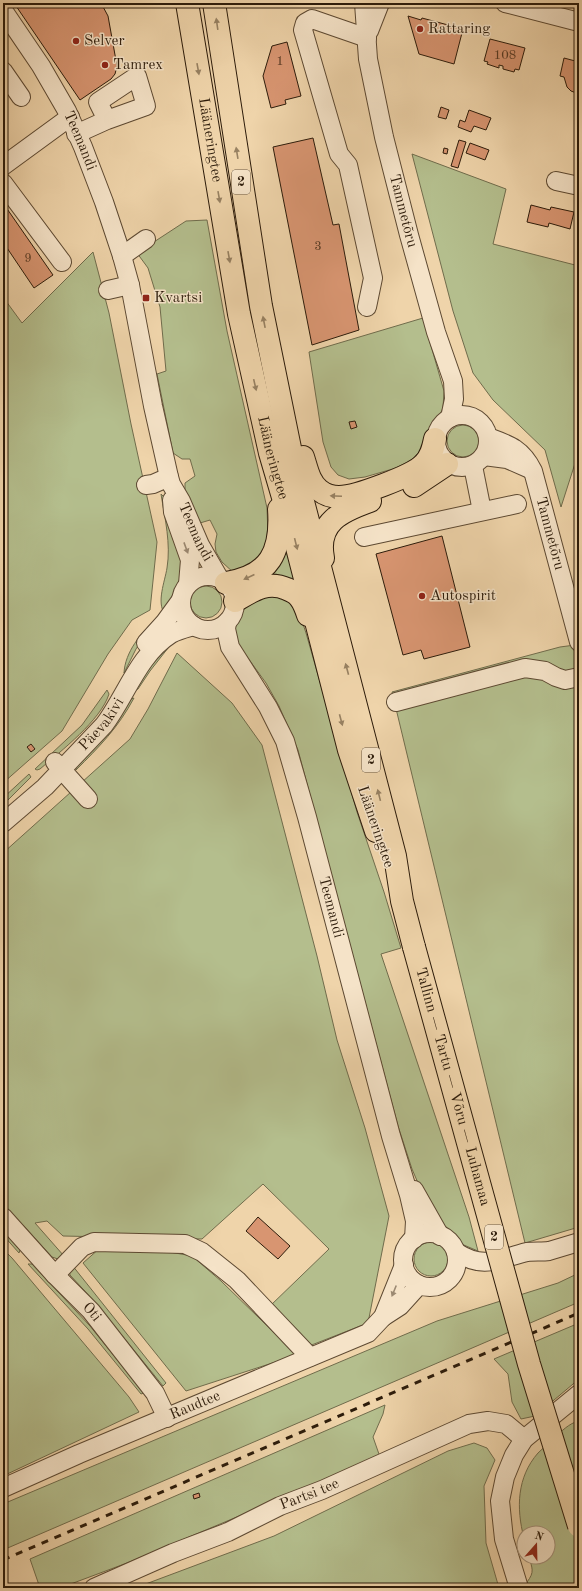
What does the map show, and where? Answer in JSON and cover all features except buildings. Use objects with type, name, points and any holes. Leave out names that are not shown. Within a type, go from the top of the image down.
[{"type":"highway","name":"Lääneringtee","points":[[187,3],[239,314],[270,453],[292,528],[349,750],[365,800],[402,901]]},
{"type":"highway","name":"Lääneringtee","points":[[214,3],[261,306],[272,361],[304,508],[335,620],[395,856],[402,901],[414,948]]},
{"type":"highway","points":[[272,361],[308,475],[312,483],[319,490],[329,495],[339,497],[351,494],[400,478],[413,472],[424,465],[432,453],[435,439]]},
{"type":"highway","points":[[227,587],[252,576],[264,568],[275,550],[280,536],[279,500],[273,477],[270,453]]},
{"type":"highway","points":[[335,620],[322,552],[325,531],[331,521],[343,512],[410,488],[422,482],[447,464]]},
{"type":"highway","points":[[227,587],[255,590],[269,585],[280,586],[293,591],[300,597],[320,641]]},
{"type":"highway","name":"Tallinn — Tartu — Võru — Luhamaa","points":[[414,948],[529,1364],[579,1526]]},
{"type":"street","name":"Tammetõru","points":[[364,3],[371,80],[394,177],[436,332],[453,381],[454,399],[450,418]]},
{"type":"street","name":"Tammetõru","points":[[367,38],[380,3]]},
{"type":"street","points":[[505,3],[579,22]]},
{"type":"street","name":"Teemandi","points":[[3,10],[41,66],[70,117],[76,134],[83,146],[104,202],[122,256],[130,285],[147,371],[153,406],[162,482],[190,560],[181,609],[184,617],[200,628],[242,668]]},
{"type":"street","points":[[367,38],[312,19],[306,23],[303,30],[339,154],[348,165],[373,278],[367,307]]},
{"type":"street","points":[[3,71],[21,97]]},
{"type":"street","points":[[3,166],[70,117]]},
{"type":"street","points":[[76,134],[107,120]]},
{"type":"street","points":[[556,180],[579,186]]},
{"type":"street","points":[[3,183],[62,262]]},
{"type":"street","points":[[146,239],[122,256],[140,284],[147,324],[147,371]]},
{"type":"street","points":[[108,290],[130,285]]},
{"type":"street","name":"Tammetõru","points":[[453,381],[460,390],[474,418]]},
{"type":"street","points":[[482,511],[479,461],[489,445],[488,436],[483,426],[474,418],[462,415],[450,418],[440,427],[435,439],[438,453],[447,464],[460,468],[479,461],[507,459],[533,471]]},
{"type":"street","name":"Tammetõru","points":[[488,436],[511,446],[522,453],[533,471],[579,642]]},
{"type":"street","name":"Teemandi","points":[[162,482],[181,501],[200,545],[227,587],[234,609],[227,622],[226,629],[230,647],[268,707],[285,741],[307,816],[391,1136],[416,1194],[440,1236]]},
{"type":"street","points":[[364,537],[517,504]]},
{"type":"street","name":"Teemandi","points":[[184,592],[195,579],[203,576],[211,576],[227,587]]},
{"type":"street","name":"Päevakivi","points":[[3,823],[45,787],[58,765],[107,712],[144,646],[165,622],[184,592]]},
{"type":"street","points":[[200,628],[214,629],[227,622]]},
{"type":"street","name":"Päevakivi","points":[[3,812],[104,725],[111,716],[139,668],[157,645],[171,634],[200,628]]},
{"type":"street","points":[[396,702],[525,668],[545,671],[565,680],[579,677]]},
{"type":"street","points":[[58,765],[88,799]]},
{"type":"street","name":"Teemandi","points":[[398,1155],[415,1221],[414,1239]]},
{"type":"street","name":"Oti","points":[[3,1217],[90,1311],[155,1393],[167,1418]]},
{"type":"street","points":[[404,1265],[409,1277],[420,1285],[428,1287],[445,1283],[456,1269],[456,1252],[452,1245],[440,1236],[427,1234],[414,1239]]},
{"type":"street","name":"Raudtee","points":[[383,1317],[404,1265],[405,1250],[414,1239]]},
{"type":"street","points":[[56,1275],[82,1247],[94,1242],[185,1244],[202,1252],[237,1280],[310,1357]]},
{"type":"street","points":[[456,1252],[465,1258],[476,1262],[494,1262],[528,1252],[548,1251],[579,1242]]},
{"type":"street","points":[[451,1277],[474,1272],[495,1272],[536,1259],[548,1251]]},
{"type":"street","name":"Raudtee","points":[[3,1488],[79,1454],[368,1333],[383,1317],[400,1306],[420,1285]]},
{"type":"street","points":[[519,1588],[504,1539],[500,1501],[505,1477],[514,1454],[524,1439],[579,1394]]},
{"type":"street","name":"Partsi tee","points":[[94,1588],[173,1553],[228,1532],[280,1506],[322,1490],[469,1424],[488,1421],[506,1424],[524,1439]]},
{"type":"green space","points":[[412,154],[506,189],[493,244],[579,266],[579,451],[561,507],[545,450],[493,400],[473,373],[453,311]]},
{"type":"green space","points":[[207,220],[227,331],[267,508],[268,536],[260,558],[235,574],[222,562],[216,552],[215,544],[217,534],[210,520],[200,523],[185,491],[185,483],[195,476],[190,459],[182,459],[173,453],[157,374],[166,371],[160,307],[148,268],[137,253],[186,221]]},
{"type":"green space","points":[[93,252],[109,313],[131,424],[157,542],[150,610],[132,620],[108,654],[62,731],[3,783],[3,297],[22,323]]},
{"type":"green space","points":[[423,318],[444,391],[443,408],[425,446],[411,460],[396,468],[365,477],[349,479],[338,475],[331,467],[323,442],[309,352]]},
{"type":"green space","points":[[460,425],[466,425],[475,429],[479,441],[475,453],[466,457],[460,457],[451,453],[447,444],[447,438],[451,429]]},
{"type":"green space","points":[[161,494],[165,498],[181,549],[183,578],[165,614],[162,609],[161,598],[167,568],[168,550],[167,531]]},
{"type":"green space","points":[[284,544],[295,581],[276,574],[265,576]]},
{"type":"green space","points":[[203,586],[209,586],[218,590],[222,602],[218,614],[209,618],[203,618],[194,614],[190,605],[190,599],[194,590]]},
{"type":"green space","points":[[272,591],[292,603],[300,615],[306,633],[357,812],[401,948],[381,954],[469,1217],[478,1251],[459,1243],[447,1228],[436,1218],[427,1204],[412,1169],[398,1126],[298,750],[279,706],[266,683],[234,639],[234,619],[241,610]]},
{"type":"green space","points":[[156,619],[136,649],[124,673],[127,658],[135,643]]},
{"type":"green space","points":[[172,643],[138,689],[131,692],[146,668]]},
{"type":"green space","points":[[575,645],[579,666],[579,1227],[525,1243],[392,692],[560,647]]},
{"type":"green space","points":[[177,653],[232,703],[262,745],[317,956],[337,1040],[365,1128],[389,1216],[368,1323],[309,1346],[270,1306],[329,1249],[263,1184],[202,1239],[63,1236],[47,1221],[35,1223],[64,1256],[58,1259],[52,1257],[23,1225],[3,1229],[3,853],[130,739],[148,709]]},
{"type":"green space","points":[[107,690],[109,694],[105,704],[89,724],[69,744],[40,769],[35,769],[82,725]]},
{"type":"green space","points":[[134,698],[115,728],[76,770],[76,766],[128,700]]},
{"type":"green space","points":[[29,774],[31,777],[3,805],[3,798]]},
{"type":"green space","points":[[3,1230],[20,1250],[19,1253],[3,1235]]},
{"type":"green space","points":[[428,1242],[434,1242],[438,1243],[445,1249],[448,1259],[447,1266],[441,1273],[434,1276],[428,1276],[424,1275],[417,1269],[414,1262],[414,1256],[415,1252],[421,1245]]},
{"type":"green space","points":[[100,1248],[153,1249],[192,1256],[221,1281],[297,1355],[186,1391],[83,1263]]},
{"type":"green space","points":[[3,1249],[129,1397],[139,1412],[3,1476]]},
{"type":"green space","points":[[28,1264],[32,1264],[90,1326],[144,1393],[141,1394],[88,1329]]},
{"type":"green space","points":[[72,1265],[166,1383],[163,1386],[94,1301],[70,1275],[69,1270]]},
{"type":"green space","points":[[579,1273],[579,1302],[3,1550],[3,1504],[437,1321],[558,1283]]},
{"type":"green space","points":[[579,1323],[579,1379],[535,1416],[521,1419],[512,1402],[508,1374],[494,1359]]},
{"type":"green space","points":[[385,1405],[383,1414],[373,1437],[380,1457],[127,1563],[60,1588],[40,1588],[30,1559]]},
{"type":"green space","points":[[579,1421],[579,1588],[530,1588],[527,1582],[532,1573],[531,1565],[556,1565],[556,1525],[521,1525],[519,1504],[522,1483],[531,1462],[538,1453],[565,1428]]},
{"type":"green space","points":[[474,1443],[487,1448],[495,1460],[484,1486],[486,1543],[499,1588],[135,1588],[274,1536],[448,1451]]},
{"type":"railway","points":[[3,1560],[579,1313]]},
{"type":"place","name":"Rattaring","points":[[420,29]]},
{"type":"place","name":"Selver","points":[[76,41]]},
{"type":"place","name":"Tamrex","points":[[105,65]]},
{"type":"place","name":"Kvartsi","points":[[146,298]]},
{"type":"place","name":"Autospirit","points":[[422,596]]}]
